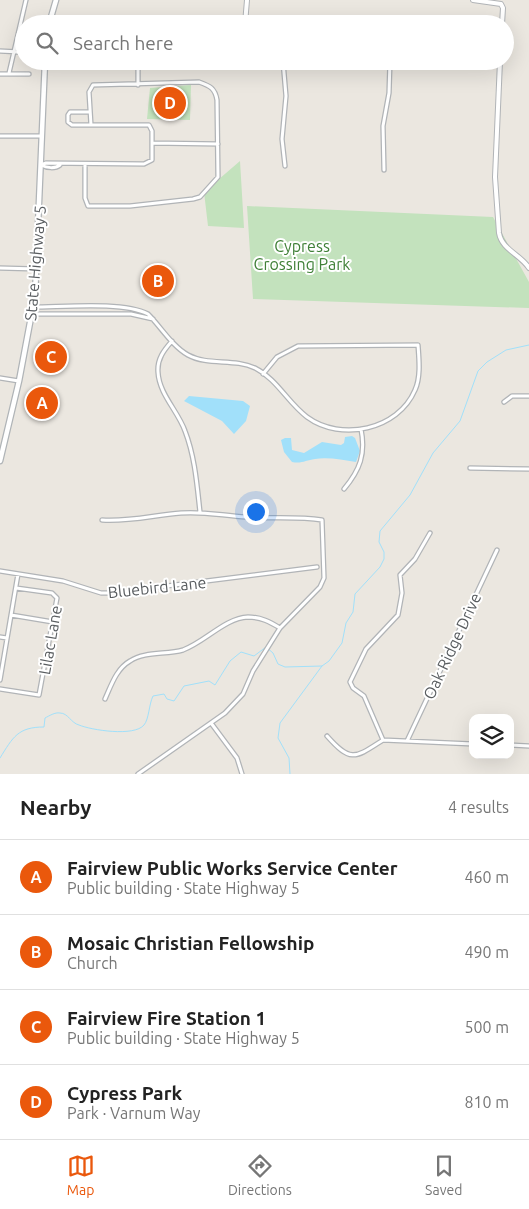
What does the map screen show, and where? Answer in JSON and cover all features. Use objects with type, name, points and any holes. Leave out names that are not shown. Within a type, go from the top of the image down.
[{"type":"main road","points":[[52,15],[56,0]]},
{"type":"main road","name":"State Highway 5","points":[[0,461],[19,381],[33,308],[37,269],[45,70]]},
{"type":"street","points":[[22,15],[26,0]]},
{"type":"street","points":[[246,15],[248,0]]},
{"type":"street","points":[[473,0],[501,4],[503,15]]},
{"type":"street","points":[[9,73],[15,44]]},
{"type":"street","points":[[0,51],[13,52]]},
{"type":"street","points":[[138,70],[138,85]]},
{"type":"street","points":[[284,70],[286,96],[282,139],[285,166]]},
{"type":"street","points":[[384,170],[383,126],[389,93],[390,70]]},
{"type":"street","points":[[500,70],[495,177],[500,240],[506,248],[525,261],[529,268]]},
{"type":"street","points":[[0,74],[29,74]]},
{"type":"street","points":[[85,165],[86,204],[93,206],[130,206],[200,197],[218,177],[217,100],[215,92],[210,86],[199,82],[93,85],[90,87],[91,125]]},
{"type":"street","points":[[41,165],[149,163],[152,160],[152,131],[149,125],[72,125],[68,122],[67,118],[70,112],[90,112]]},
{"type":"street","points":[[0,136],[42,136]]},
{"type":"street","points":[[152,143],[218,144]]},
{"type":"street","points":[[0,268],[37,269]]},
{"type":"street","points":[[33,308],[134,308],[148,314],[180,349],[197,358],[240,363],[263,374],[272,380],[307,417],[333,428],[361,429],[379,425],[405,407],[418,381],[418,345],[298,346],[277,357],[263,374]]},
{"type":"street","points":[[32,314],[131,314],[153,319]]},
{"type":"street","points":[[172,341],[161,354],[158,373],[163,391],[184,430],[190,447],[200,512]]},
{"type":"street","points":[[0,378],[19,381]]},
{"type":"street","points":[[504,402],[512,396],[529,396]]},
{"type":"street","points":[[344,489],[362,462],[363,442],[361,429]]},
{"type":"street","points":[[470,468],[529,469]]},
{"type":"street","points":[[102,520],[138,519],[158,515],[200,512],[246,517],[307,517],[322,520],[324,578],[320,587],[280,628],[259,661],[243,694],[225,713],[138,774]]},
{"type":"street","points":[[383,740],[364,696],[353,688],[350,682],[366,649],[398,615],[402,593],[400,574],[415,559],[430,533]]},
{"type":"street","name":"Oak Ridge Drive","points":[[407,741],[497,550]]},
{"type":"street","name":"Bluebird Lane","points":[[0,571],[62,581],[101,593],[111,593],[317,567]]},
{"type":"street","points":[[0,680],[18,574]]},
{"type":"street","name":"Lilac Lane","points":[[0,689],[39,695],[53,622],[56,595],[16,588]]},
{"type":"street","points":[[11,615],[53,622]]},
{"type":"street","points":[[105,699],[118,672],[129,661],[139,657],[182,650],[209,638],[226,624],[246,617],[265,620],[280,628]]},
{"type":"street","points":[[0,637],[7,638]]},
{"type":"street","points":[[211,723],[237,758],[242,774]]},
{"type":"street","points":[[327,736],[341,752],[353,756],[361,754],[383,740],[469,744]]},
{"type":"street","points":[[514,745],[529,746]]},
{"type":"green space","points":[[191,85],[190,120],[147,119],[150,88]]},
{"type":"green space","name":"Cypress Crossing Park","points":[[240,161],[244,228],[208,226],[204,192]]},
{"type":"green space","name":"Cypress Crossing Park","points":[[247,206],[493,217],[529,282],[529,308],[253,299]]},
{"type":"water","points":[[189,396],[243,401],[250,406],[246,421],[234,434],[222,421],[184,401]]},
{"type":"water","points":[[352,436],[355,438],[360,451],[356,462],[325,458],[299,463],[292,462],[284,452],[281,440],[291,438],[292,450],[304,453],[322,442],[341,445],[344,443],[345,437]]},
{"type":"waterway","points":[[0,758],[17,735],[28,729],[44,727],[45,718],[56,713],[63,713],[76,724],[93,729],[122,732],[139,729],[146,722],[153,696],[164,694],[167,699],[174,701],[184,686],[209,681],[215,685],[230,661],[241,652],[254,656],[266,647],[273,653],[278,664],[285,667],[322,666],[329,661],[342,643],[346,623],[353,612],[355,594],[380,567],[384,559],[384,552],[379,542],[380,531],[410,495],[433,453],[460,421],[478,371],[487,362],[506,350],[529,345]]},
{"type":"waterway","points":[[290,774],[289,758],[278,738],[280,723],[322,666]]},
{"type":"place","name":"Cypress Park","points":[[170,103]]},
{"type":"place","name":"Mosaic Christian Fellowship","points":[[158,281]]},
{"type":"place","name":"Fairview Fire Station 1","points":[[51,357]]},
{"type":"place","name":"Fairview Public Works Service Center","points":[[42,403]]}]
